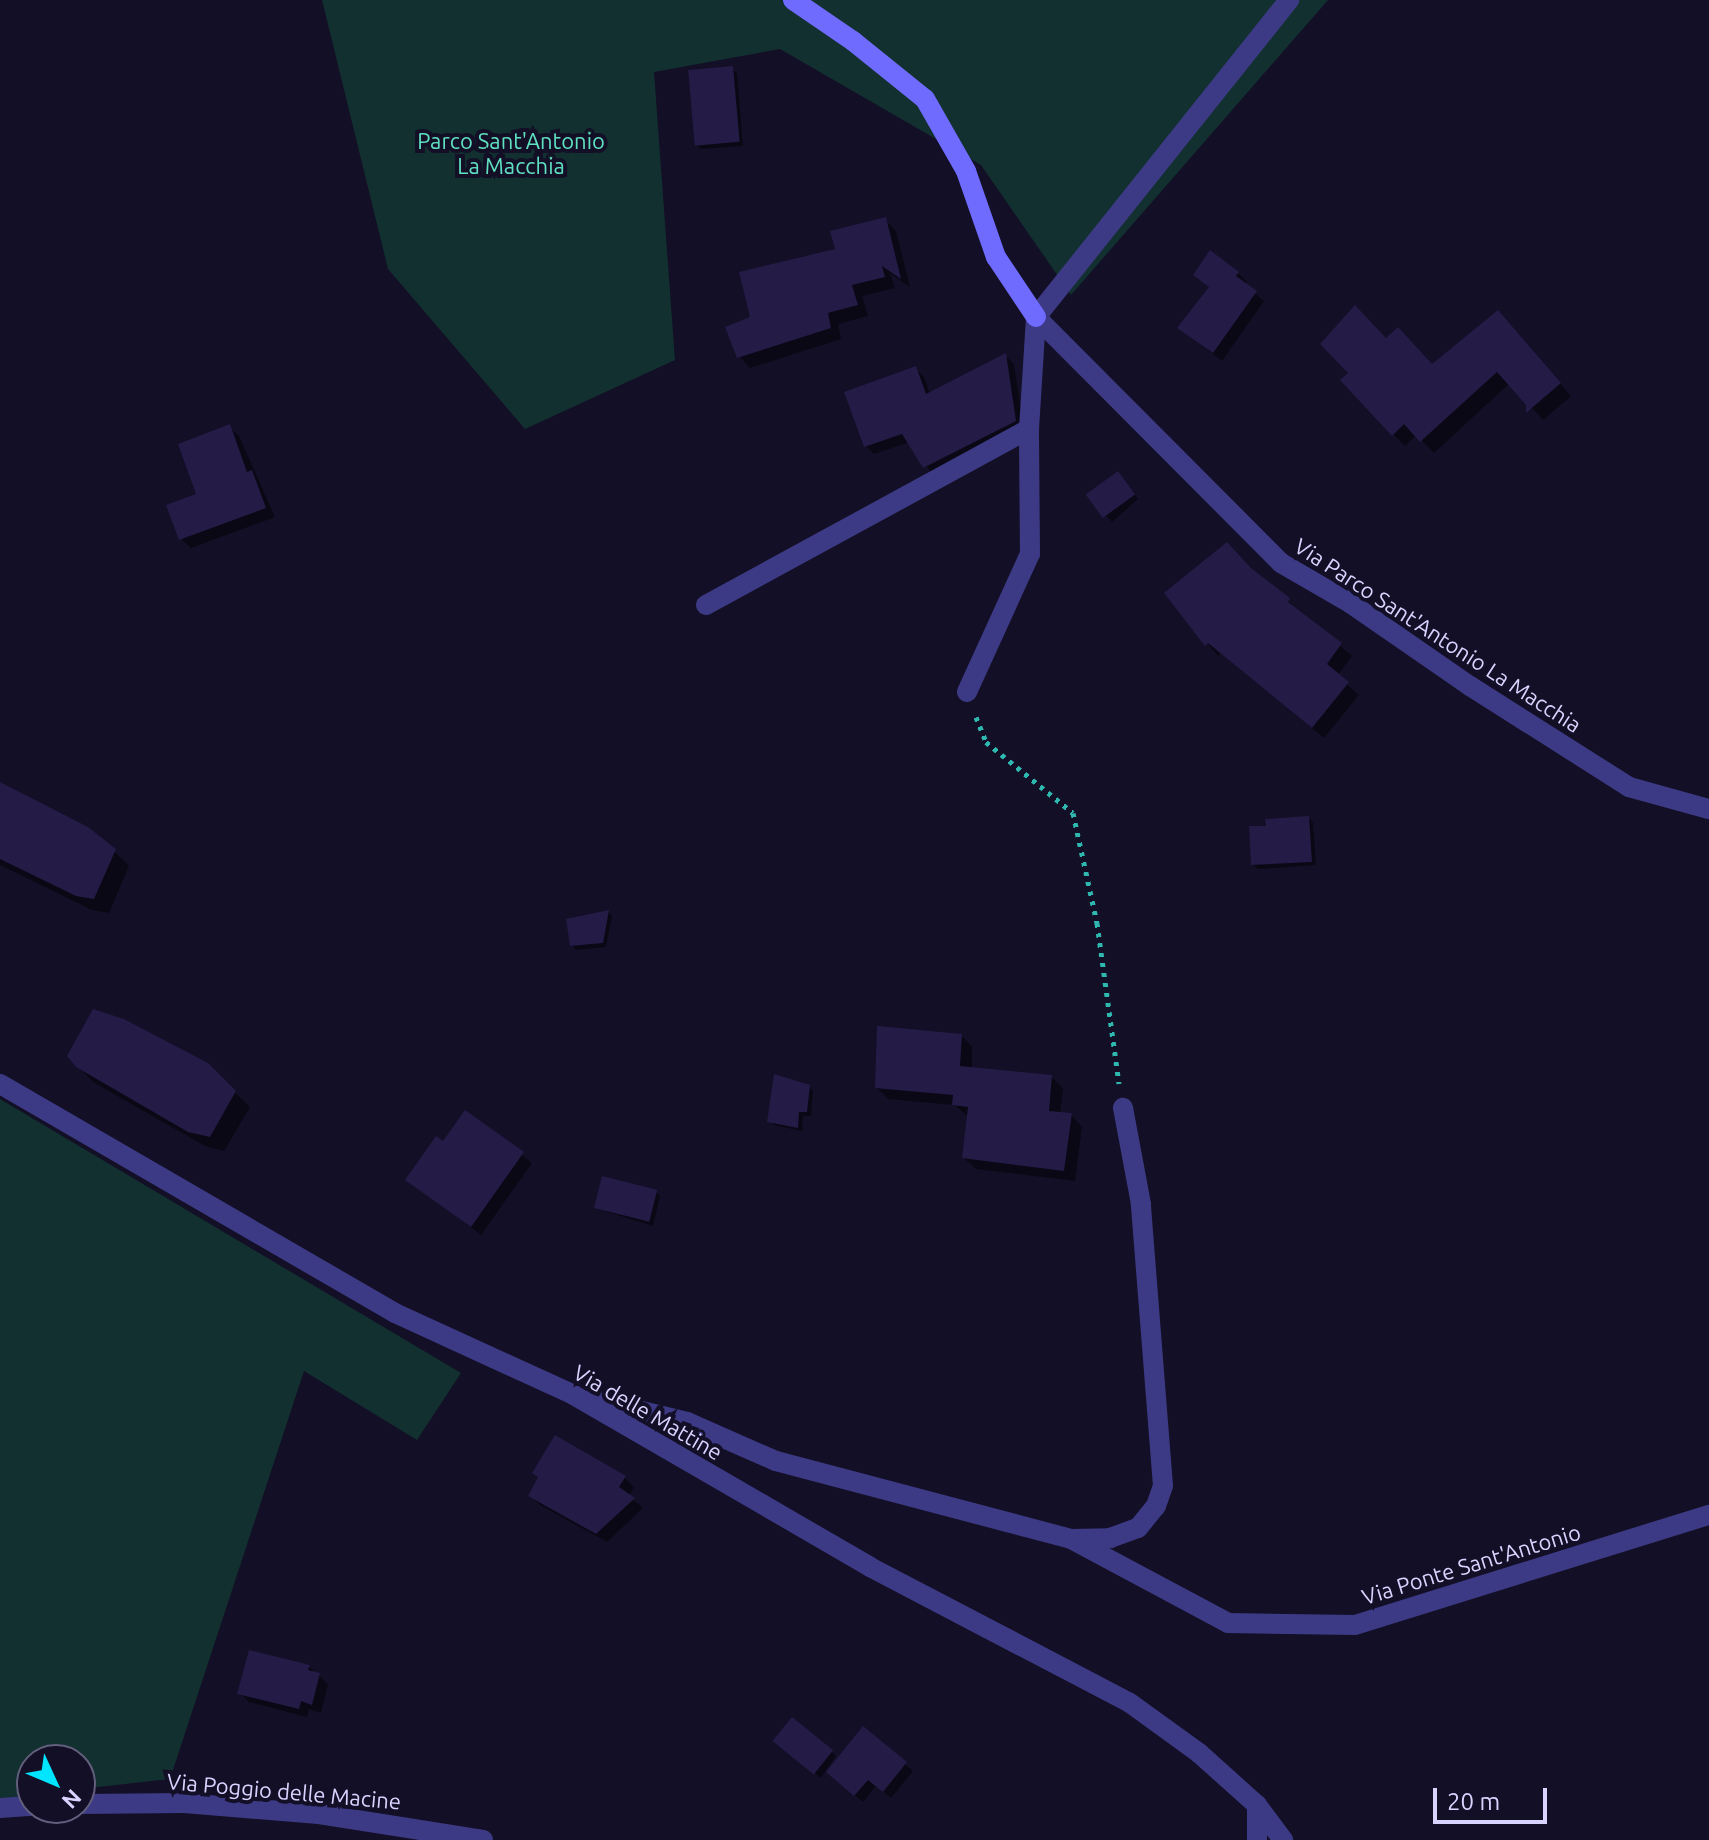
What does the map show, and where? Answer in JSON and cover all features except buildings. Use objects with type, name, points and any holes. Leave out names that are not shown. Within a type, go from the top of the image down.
[{"type":"street","name":"Via Parco Sant'Antonio La Macchia","points":[[793,0],[853,41],[925,99],[966,171],[996,257],[1036,317],[1281,563],[1350,603],[1470,686],[1629,787],[1709,809]]},
{"type":"street","points":[[967,692],[1030,554],[1029,429],[1036,317],[1289,0]]},
{"type":"street","points":[[706,605],[1029,429]]},
{"type":"street","name":"Via delle Mattine","points":[[0,1084],[395,1313],[572,1394],[870,1567],[1130,1703],[1199,1753],[1257,1805],[1283,1840]]},
{"type":"street","name":"Via Ponte Sant'Antonio","points":[[1071,1539],[1110,1538],[1138,1528],[1156,1506],[1163,1486],[1141,1204],[1123,1108]]},
{"type":"street","name":"Via Ponte Sant'Antonio","points":[[572,1394],[687,1422],[776,1461],[1071,1539],[1228,1623],[1355,1625],[1709,1515]]},
{"type":"street","name":"Via Poggio delle Macine","points":[[96,1804],[184,1803],[304,1813],[483,1840]]},
{"type":"street","points":[[1257,1805],[1257,1840]]},
{"type":"path","points":[[967,692],[986,742],[1073,813],[1097,923],[1123,1108]]},
{"type":"green space","name":"Parco Sant'Antonio La Macchia","points":[[322,0],[1328,0],[1071,295],[981,165],[780,49],[654,72],[675,360],[525,429],[388,269]]},
{"type":"green space","points":[[0,1099],[461,1373],[417,1440],[304,1371],[170,1779],[96,1787],[96,1744],[16,1744],[16,1797],[0,1799]]}]
